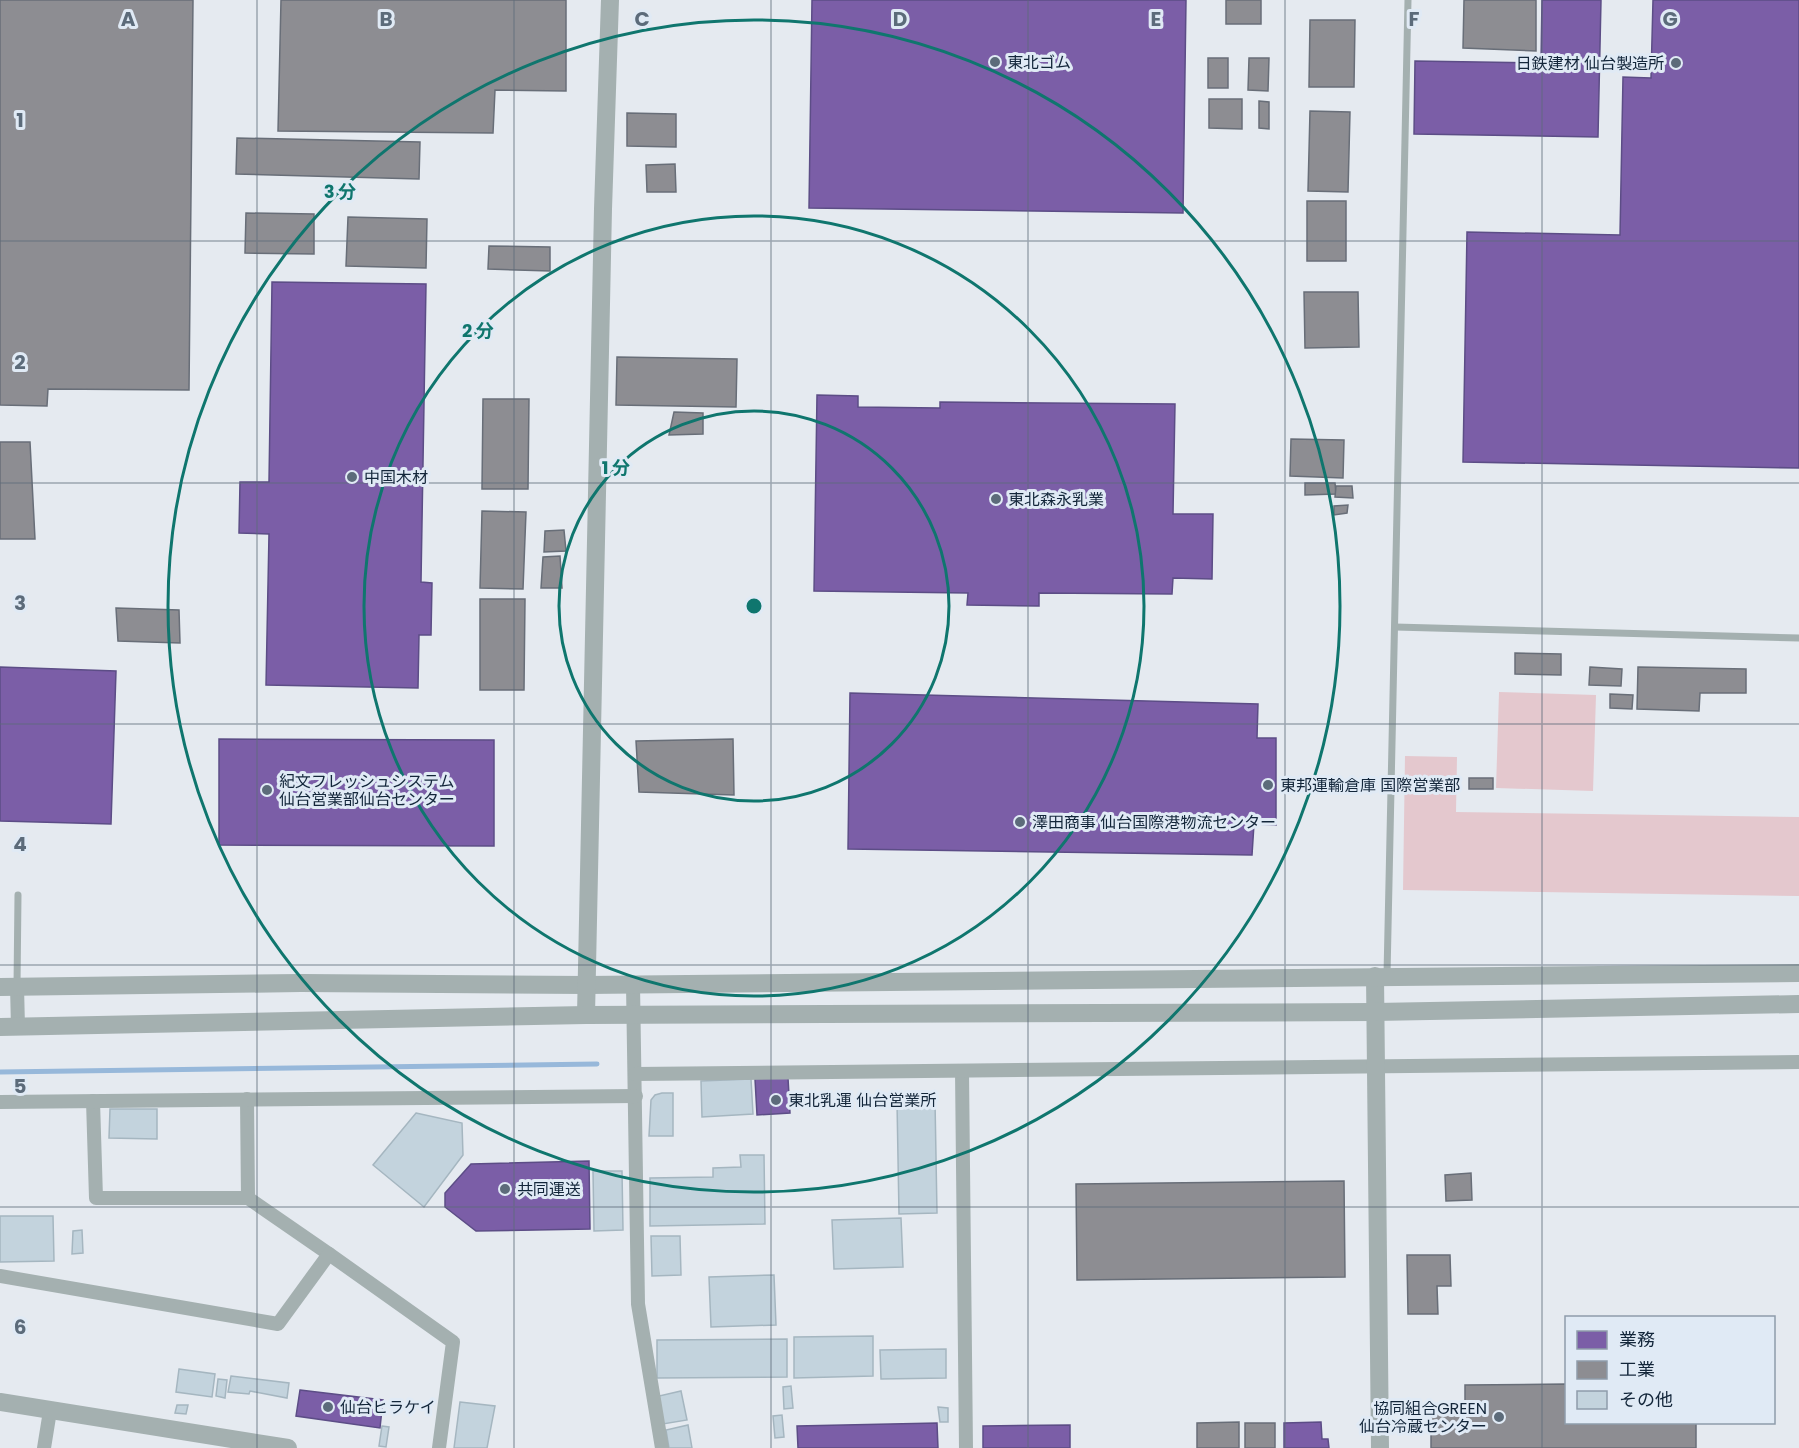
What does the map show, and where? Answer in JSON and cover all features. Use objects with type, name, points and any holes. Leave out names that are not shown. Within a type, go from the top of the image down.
[{"type":"street","points":[[586,1015],[603,209],[610,0]]},
{"type":"street","points":[[1799,972],[586,986],[290,984],[9,986],[9,1027],[586,1015],[1375,1012],[1799,1005]]},
{"type":"street","points":[[1380,1448],[1375,1012],[1381,976]]},
{"type":"street","points":[[633,985],[638,1304],[662,1448]]},
{"type":"street","points":[[635,1074],[1799,1062]]},
{"type":"street","points":[[962,1071],[966,1448]]},
{"type":"street","points":[[0,1102],[636,1096]]},
{"type":"street","points":[[247,1099],[248,1198]]},
{"type":"street","points":[[93,1101],[96,1198],[248,1198],[453,1342],[439,1448]]},
{"type":"street","points":[[0,1276],[278,1324],[329,1254]]},
{"type":"street","points":[[0,1402],[218,1443],[288,1448]]},
{"type":"street","points":[[44,1448],[50,1411]]},
{"type":"lane","points":[[1381,976],[1395,627],[1408,0]]},
{"type":"lane","points":[[1395,627],[1799,638]]},
{"type":"lane","points":[[9,986],[18,895]]},
{"type":"shaded area","points":[[1499,692],[1596,695],[1593,791],[1496,788]]},
{"type":"shaded area","points":[[1405,756],[1457,757],[1456,812],[1799,817],[1799,896],[1403,890]]},
{"type":"building: 業務","points":[[812,0],[1186,0],[1183,213],[809,208]]},
{"type":"building: 業務","points":[[1542,0],[1601,0],[1598,137],[1414,134],[1415,61],[1541,63]]},
{"type":"building: 業務","points":[[1653,0],[1799,0],[1799,468],[1463,462],[1467,232],[1620,235],[1623,77],[1651,78]]},
{"type":"building: 業務","points":[[272,282],[426,284],[421,582],[432,583],[431,635],[419,635],[418,688],[266,685],[269,534],[239,533],[240,482],[269,482]]},
{"type":"building: 業務","points":[[817,395],[858,396],[858,407],[940,408],[940,402],[1175,404],[1173,514],[1213,514],[1212,579],[1173,578],[1172,594],[1039,593],[1039,606],[967,605],[968,593],[814,591]]},
{"type":"building: 業務","points":[[0,667],[116,671],[111,824],[0,821]]},
{"type":"building: 業務","points":[[850,693],[1258,704],[1257,738],[1276,738],[1276,825],[1254,824],[1252,855],[848,849]]},
{"type":"building: 業務","points":[[219,739],[494,740],[494,846],[219,845]]},
{"type":"building: 業務","points":[[788,1078],[790,1113],[757,1115],[755,1079]]},
{"type":"building: 業務","points":[[589,1161],[590,1229],[476,1231],[445,1207],[445,1193],[471,1164]]},
{"type":"building: 業務","points":[[300,1390],[383,1400],[380,1428],[296,1416]]},
{"type":"building: 業務","points":[[1321,1422],[1322,1439],[1328,1439],[1329,1448],[1284,1448],[1284,1423]]},
{"type":"building: 業務","points":[[937,1423],[938,1448],[798,1448],[797,1426]]},
{"type":"building: 業務","points":[[1070,1425],[1070,1448],[983,1448],[983,1426]]},
{"type":"building: 工業","points":[[0,0],[193,0],[189,390],[48,389],[47,406],[0,405]]},
{"type":"building: 工業","points":[[281,0],[566,0],[566,91],[495,90],[493,133],[278,131]]},
{"type":"building: 工業","points":[[1226,0],[1261,0],[1261,24],[1226,24]]},
{"type":"building: 工業","points":[[1464,0],[1536,0],[1536,51],[1463,48]]},
{"type":"building: 工業","points":[[1310,20],[1355,20],[1354,87],[1309,87]]},
{"type":"building: 工業","points":[[1208,58],[1228,58],[1228,88],[1208,88]]},
{"type":"building: 工業","points":[[1249,58],[1269,58],[1268,91],[1248,90]]},
{"type":"building: 工業","points":[[1209,99],[1242,99],[1242,129],[1209,128]]},
{"type":"building: 工業","points":[[1259,101],[1269,102],[1269,129],[1259,128]]},
{"type":"building: 工業","points":[[1310,111],[1350,112],[1348,192],[1308,191]]},
{"type":"building: 工業","points":[[627,113],[676,114],[676,147],[627,146]]},
{"type":"building: 工業","points":[[237,138],[420,142],[419,179],[236,174]]},
{"type":"building: 工業","points":[[675,164],[676,192],[647,192],[646,165]]},
{"type":"building: 工業","points":[[1307,201],[1346,201],[1346,261],[1307,261]]},
{"type":"building: 工業","points":[[246,213],[314,214],[314,254],[245,253]]},
{"type":"building: 工業","points":[[348,217],[427,219],[426,268],[346,266]]},
{"type":"building: 工業","points":[[489,246],[550,247],[550,271],[488,269]]},
{"type":"building: 工業","points":[[1304,292],[1358,292],[1359,347],[1305,348]]},
{"type":"building: 工業","points":[[617,357],[737,359],[736,407],[616,405]]},
{"type":"building: 工業","points":[[483,399],[529,399],[528,489],[482,489]]},
{"type":"building: 工業","points":[[674,412],[703,413],[703,434],[669,435]]},
{"type":"building: 工業","points":[[1291,439],[1344,440],[1343,478],[1290,476]]},
{"type":"building: 工業","points":[[0,442],[30,442],[35,539],[0,539]]},
{"type":"building: 工業","points":[[1305,483],[1335,483],[1336,494],[1305,495]]},
{"type":"building: 工業","points":[[1336,486],[1352,486],[1353,498],[1335,497]]},
{"type":"building: 工業","points":[[1348,505],[1347,513],[1334,515],[1334,506]]},
{"type":"building: 工業","points":[[482,511],[526,512],[523,589],[480,588]]},
{"type":"building: 工業","points":[[564,530],[566,551],[544,552],[545,531]]},
{"type":"building: 工業","points":[[560,556],[562,588],[541,588],[543,557]]},
{"type":"building: 工業","points":[[480,599],[525,599],[524,690],[480,690]]},
{"type":"building: 工業","points":[[116,608],[179,610],[180,643],[118,641]]},
{"type":"building: 工業","points":[[1515,653],[1561,654],[1561,675],[1515,674]]},
{"type":"building: 工業","points":[[1590,667],[1622,669],[1621,686],[1589,685]]},
{"type":"building: 工業","points":[[1638,667],[1746,669],[1746,693],[1700,693],[1699,711],[1637,709]]},
{"type":"building: 工業","points":[[1610,694],[1633,695],[1632,709],[1610,708]]},
{"type":"building: 工業","points":[[733,739],[734,795],[639,792],[636,741]]},
{"type":"building: 工業","points":[[1469,778],[1493,778],[1493,789],[1469,789]]},
{"type":"building: 工業","points":[[1471,1173],[1472,1200],[1446,1201],[1445,1175]]},
{"type":"building: 工業","points":[[1344,1181],[1345,1277],[1077,1280],[1076,1184]]},
{"type":"building: 工業","points":[[1407,1255],[1450,1255],[1451,1286],[1437,1286],[1438,1314],[1408,1314]]},
{"type":"building: 工業","name":"協同組合GREEN 仙台冷蔵センター","points":[[1565,1384],[1565,1424],[1696,1424],[1696,1448],[1431,1448],[1431,1412],[1465,1412],[1465,1385]]},
{"type":"building: 工業","points":[[1239,1422],[1239,1448],[1197,1448],[1197,1423]]},
{"type":"building: 工業","points":[[1245,1423],[1275,1423],[1275,1448],[1245,1448]]},
{"type":"building: その他","points":[[751,1079],[753,1114],[702,1117],[701,1081]]},
{"type":"building: その他","points":[[673,1093],[673,1136],[649,1136],[651,1100],[655,1095]]},
{"type":"building: その他","points":[[935,1101],[937,1213],[899,1214],[897,1102]]},
{"type":"building: その他","points":[[110,1109],[157,1109],[157,1139],[109,1138]]},
{"type":"building: その他","points":[[416,1113],[462,1123],[463,1155],[424,1207],[373,1165]]},
{"type":"building: その他","points":[[740,1155],[764,1155],[765,1224],[650,1226],[650,1178],[713,1177],[713,1168],[741,1167]]},
{"type":"building: その他","points":[[593,1171],[622,1171],[623,1230],[594,1231]]},
{"type":"building: その他","points":[[0,1216],[53,1216],[54,1261],[0,1262]]},
{"type":"building: その他","points":[[901,1218],[903,1267],[834,1269],[832,1220]]},
{"type":"building: その他","points":[[82,1230],[83,1253],[72,1254],[73,1231]]},
{"type":"building: その他","points":[[651,1236],[680,1236],[681,1275],[652,1276]]},
{"type":"building: その他","points":[[774,1275],[776,1325],[711,1327],[709,1277]]},
{"type":"building: その他","points":[[873,1336],[873,1376],[794,1378],[794,1337]]},
{"type":"building: その他","points":[[787,1339],[787,1377],[657,1378],[657,1340]]},
{"type":"building: その他","points":[[946,1349],[946,1378],[881,1379],[880,1350]]},
{"type":"building: その他","points":[[179,1369],[215,1374],[212,1397],[176,1392]]},
{"type":"building: その他","points":[[231,1376],[289,1383],[287,1398],[250,1391],[249,1394],[228,1392]]},
{"type":"building: その他","points":[[218,1379],[227,1380],[225,1398],[216,1396]]},
{"type":"building: その他","points":[[791,1386],[793,1408],[784,1409],[783,1387]]},
{"type":"building: その他","points":[[681,1391],[687,1420],[663,1424],[659,1396]]},
{"type":"building: その他","points":[[460,1402],[495,1406],[487,1448],[454,1448]]},
{"type":"building: その他","points":[[177,1405],[188,1405],[186,1414],[175,1413]]},
{"type":"building: その他","points":[[938,1407],[948,1408],[948,1422],[940,1422]]},
{"type":"building: その他","points":[[782,1415],[784,1437],[775,1438],[773,1416]]},
{"type":"building: その他","points":[[688,1425],[692,1448],[669,1448],[666,1430]]},
{"type":"building: その他","points":[[382,1426],[389,1427],[386,1447],[379,1446]]},
{"type":"waterway","points":[[0,1072],[597,1064]]},
{"type":"place","name":"東北ゴム","points":[[995,62]]},
{"type":"place","name":"日鉄建材 仙台製造所","points":[[1676,63]]},
{"type":"place","name":"中国木材","points":[[352,477]]},
{"type":"place","name":"東北森永乳業","points":[[996,499]]},
{"type":"place","name":"東邦運輸倉庫 国際営業部","points":[[1268,785]]},
{"type":"place","name":"紀文フレッシュシステム 仙台営業部仙台センター","points":[[267,790]]},
{"type":"place","name":"澤田商事 仙台国際港物流センター","points":[[1020,822]]},
{"type":"place","name":"東北乳運 仙台営業所","points":[[776,1100]]},
{"type":"place","name":"共同運送","points":[[505,1189]]},
{"type":"place","name":"仙台ヒラケイ","points":[[328,1407]]},
{"type":"place","name":"協同組合GREEN 仙台冷蔵センター","points":[[1499,1417]]}]
